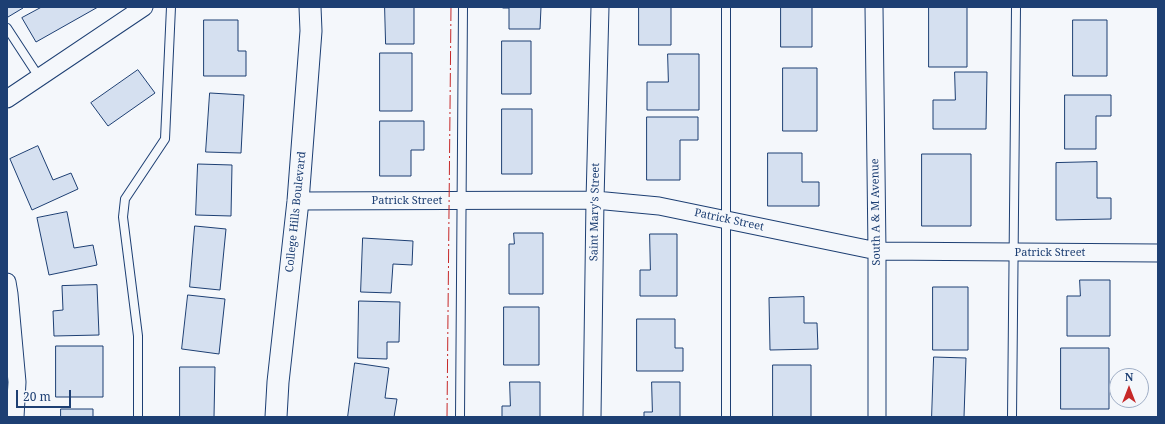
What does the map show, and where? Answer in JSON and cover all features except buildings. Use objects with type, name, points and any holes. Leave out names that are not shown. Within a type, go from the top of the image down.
[{"type":"street","points":[[7,99],[144,7]]},
{"type":"street","name":"College Hills Boulevard","points":[[276,417],[278,382],[298,201],[311,31],[310,7]]},
{"type":"street","name":"Saint Mary's Street","points":[[592,417],[595,200],[600,7]]},
{"type":"street","name":"South A & M Avenue","points":[[874,7],[877,251],[877,417]]},
{"type":"street","name":"Patrick Street","points":[[298,201],[595,200],[659,206],[877,251],[1158,253]]},
{"type":"street","points":[[7,282],[10,294],[17,382],[15,417]]},
{"type":"lane","points":[[138,417],[138,336],[123,217],[125,199],[165,139],[171,7]]},
{"type":"lane","points":[[460,417],[463,7]]},
{"type":"lane","points":[[726,7],[726,417]]},
{"type":"lane","points":[[1012,417],[1016,7]]},
{"type":"lane","points":[[7,28],[39,77]]},
{"type":"power","points":[[447,417],[451,7]]}]
